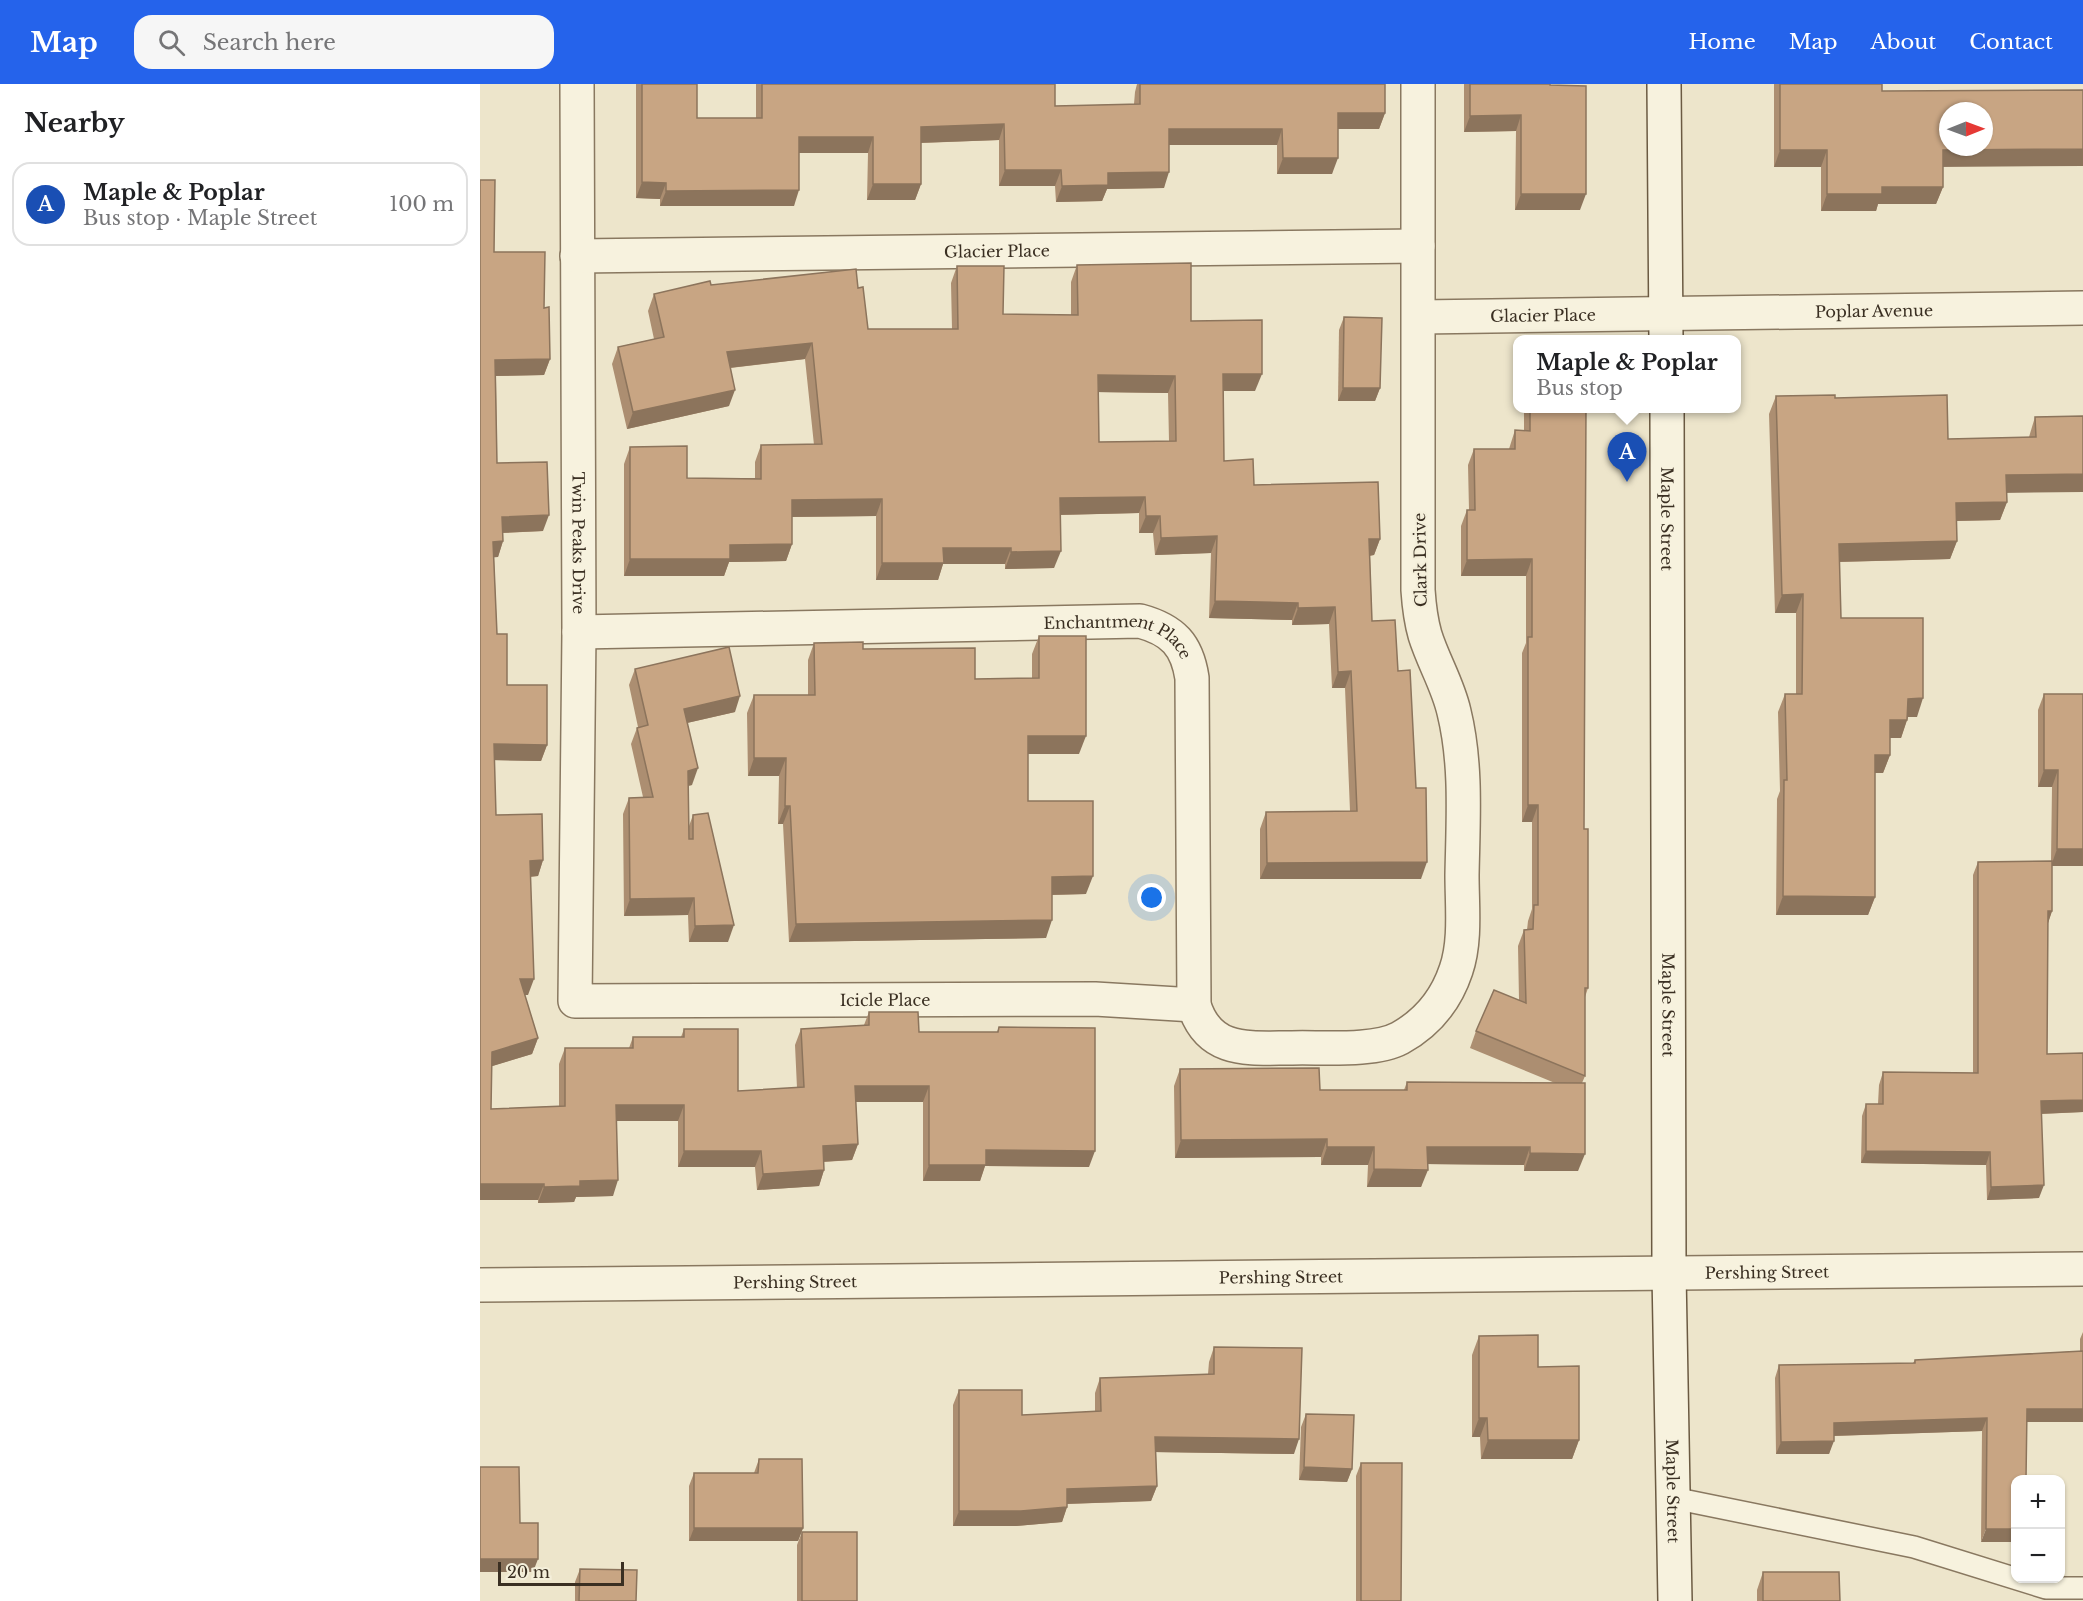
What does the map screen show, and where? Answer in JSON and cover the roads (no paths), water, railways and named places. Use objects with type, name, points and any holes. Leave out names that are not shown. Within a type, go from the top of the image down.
[{"type":"street","name":"Twin Peaks Drive","points":[[575,1001],[579,632],[577,84]]},
{"type":"street","name":"Clark Drive","points":[[1194,1005],[1204,1025],[1218,1040],[1242,1048],[1364,1046],[1397,1040],[1432,1014],[1442,1000],[1458,967],[1462,925],[1462,771],[1459,737],[1449,694],[1425,635],[1419,601],[1418,84]]},
{"type":"street","points":[[1664,84],[1666,328]]},
{"type":"street","name":"Glacier Place","points":[[577,256],[1418,246]]},
{"type":"street","name":"Poplar Avenue","points":[[1666,328],[2083,308]]},
{"type":"street","name":"Glacier Place","points":[[1420,317],[1666,328]]},
{"type":"street","name":"Maple Street","points":[[1667,413],[1669,1273],[1674,1601]]},
{"type":"street","name":"Enchantment Place","points":[[579,632],[1140,621],[1160,626],[1188,655],[1192,678],[1194,1005]]},
{"type":"street","name":"Icicle Place","points":[[575,1001],[1095,999],[1194,1005]]},
{"type":"street","name":"Pershing Street","points":[[480,1286],[2083,1269]]},
{"type":"lane","points":[[1673,1498],[1914,1547],[2046,1588],[2083,1588]]},
{"type":"place","name":"Maple & Poplar","points":[[1627,482]]}]
